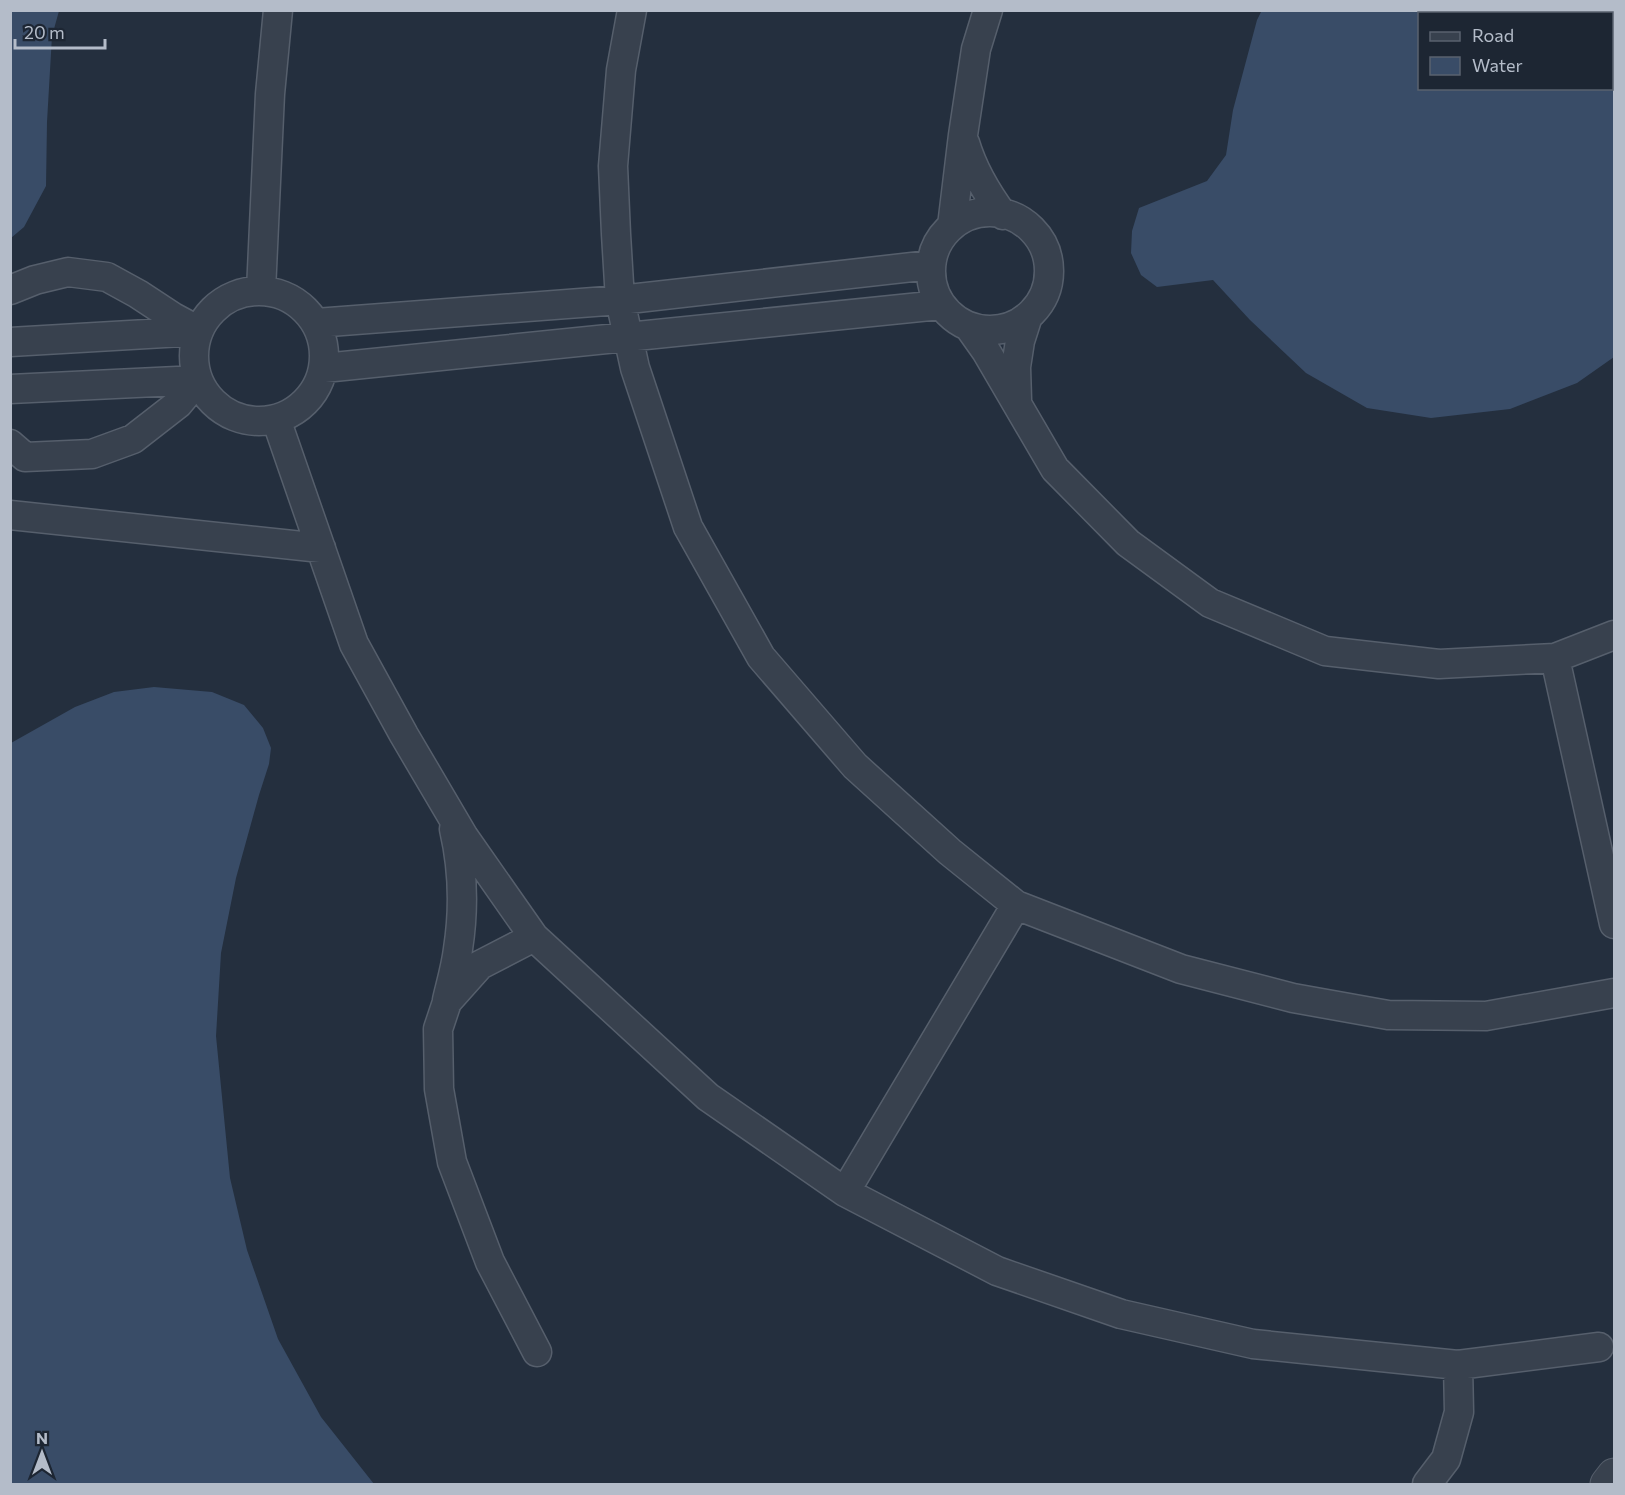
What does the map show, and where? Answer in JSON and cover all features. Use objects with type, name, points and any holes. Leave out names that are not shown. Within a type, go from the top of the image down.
[{"type":"street","points":[[261,291],[270,94],[278,10]]},
{"type":"street","points":[[632,10],[621,70],[614,166],[615,234],[620,300],[635,368],[688,527],[761,657],[855,766],[950,852],[1016,905],[1181,969],[1293,998],[1388,1015],[1486,1016],[1614,993]]},
{"type":"street","points":[[952,226],[976,49],[988,10]]},
{"type":"street","points":[[963,135],[975,172],[1003,215]]},
{"type":"street","points":[[994,212],[1003,215],[1028,226],[1040,240],[1047,257],[1049,275],[1045,293],[1035,309],[1022,321],[1005,328],[987,330],[969,327],[953,318],[940,305],[934,292],[930,265],[935,248],[945,232],[959,221],[976,214],[994,212]]},
{"type":"street","points":[[316,323],[620,300],[930,265]]},
{"type":"street","points":[[10,290],[35,280],[68,272],[106,277],[199,331]]},
{"type":"street","points":[[274,292],[298,303],[316,323],[325,352],[324,368],[318,385],[307,400],[293,412],[276,419],[257,421],[238,418],[222,409],[208,396],[198,380],[194,362],[195,343],[199,331],[211,311],[226,300],[243,293],[274,292]]},
{"type":"street","points":[[324,368],[940,305]]},
{"type":"street","points":[[1017,405],[1016,367],[1020,341],[1028,316]]},
{"type":"street","points":[[969,327],[986,351],[1054,469],[1128,543],[1210,603],[1325,651],[1439,664],[1555,658],[1614,635]]},
{"type":"street","points":[[10,342],[199,331]]},
{"type":"street","points":[[10,389],[198,380]]},
{"type":"street","points":[[10,444],[24,457],[92,454],[133,439],[178,404],[198,380]]},
{"type":"street","points":[[276,419],[354,644],[464,837],[534,937],[708,1097],[844,1192],[997,1270],[1121,1314],[1253,1344],[1458,1365],[1599,1347]]},
{"type":"street","points":[[10,515],[321,548]]},
{"type":"street","points":[[1555,658],[1614,924]]},
{"type":"street","points":[[452,817],[460,856],[462,896],[459,949],[447,1002],[438,1029],[439,1089],[452,1162],[490,1262],[537,1352]]},
{"type":"street","points":[[844,1192],[1016,905]]},
{"type":"street","points":[[447,1002],[480,965],[534,937]]},
{"type":"street","points":[[1427,1485],[1446,1459],[1459,1412],[1458,1365]]},
{"type":"street","points":[[1607,1485],[1614,1475]]},
{"type":"water","points":[[11,10],[59,11],[52,36],[46,186],[24,227],[11,238]]},
{"type":"water","points":[[1262,10],[1614,11],[1614,357],[1577,383],[1510,409],[1431,418],[1367,408],[1306,373],[1250,320],[1213,280],[1157,287],[1141,275],[1131,253],[1132,231],[1139,208],[1207,181],[1226,155],[1233,110],[1257,20]]},
{"type":"water","points":[[154,687],[212,692],[244,705],[263,728],[271,748],[269,764],[236,878],[221,953],[216,1036],[230,1178],[247,1250],[278,1339],[321,1417],[374,1484],[11,1484],[11,743],[75,707],[114,692]]}]
